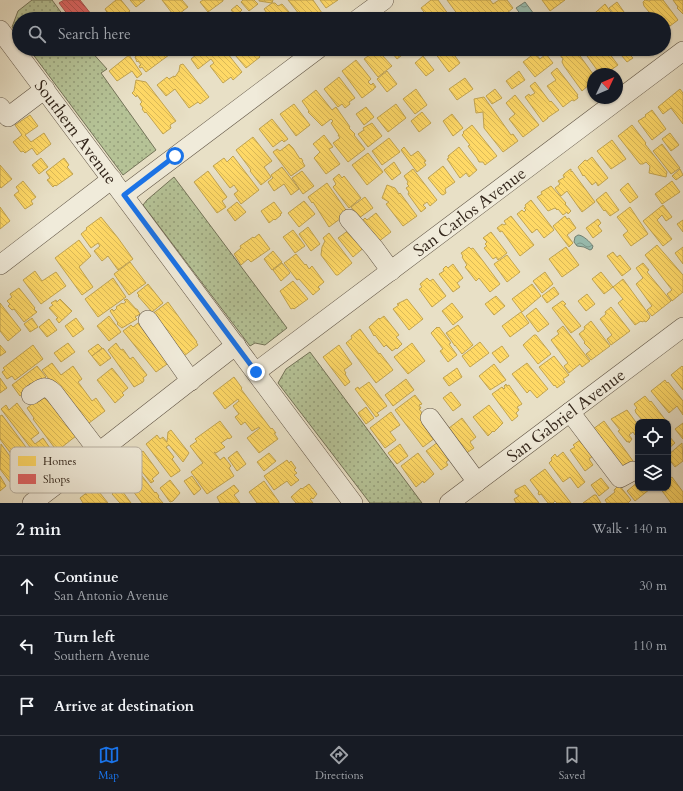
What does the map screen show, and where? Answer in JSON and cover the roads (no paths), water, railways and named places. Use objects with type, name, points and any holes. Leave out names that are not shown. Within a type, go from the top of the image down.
[{"type":"street","points":[[368,12],[384,0]]},
{"type":"street","name":"Southern Avenue","points":[[0,30],[12,46]]},
{"type":"street","name":"San Carlos Avenue","points":[[256,372],[683,51]]},
{"type":"street","name":"Southern Avenue","points":[[20,56],[353,503]]},
{"type":"street","points":[[124,195],[309,56]]},
{"type":"street","points":[[0,106],[8,117],[45,89]]},
{"type":"street","points":[[0,265],[112,179]]},
{"type":"street","points":[[350,219],[391,271]]},
{"type":"street","points":[[148,320],[191,381]]},
{"type":"street","name":"San Gabriel Avenue","points":[[449,503],[683,327]]},
{"type":"street","points":[[106,447],[236,345]]},
{"type":"street","points":[[31,395],[42,387],[49,388],[96,447]]},
{"type":"street","points":[[570,412],[620,478],[633,471]]},
{"type":"street","points":[[430,418],[477,482]]},
{"type":"street","points":[[32,503],[45,493]]},
{"type":"water","points":[[525,2],[532,12],[519,12],[516,8]]},
{"type":"water","points":[[578,235],[584,237],[593,246],[592,249],[590,250],[577,246],[574,242],[575,237]]}]
